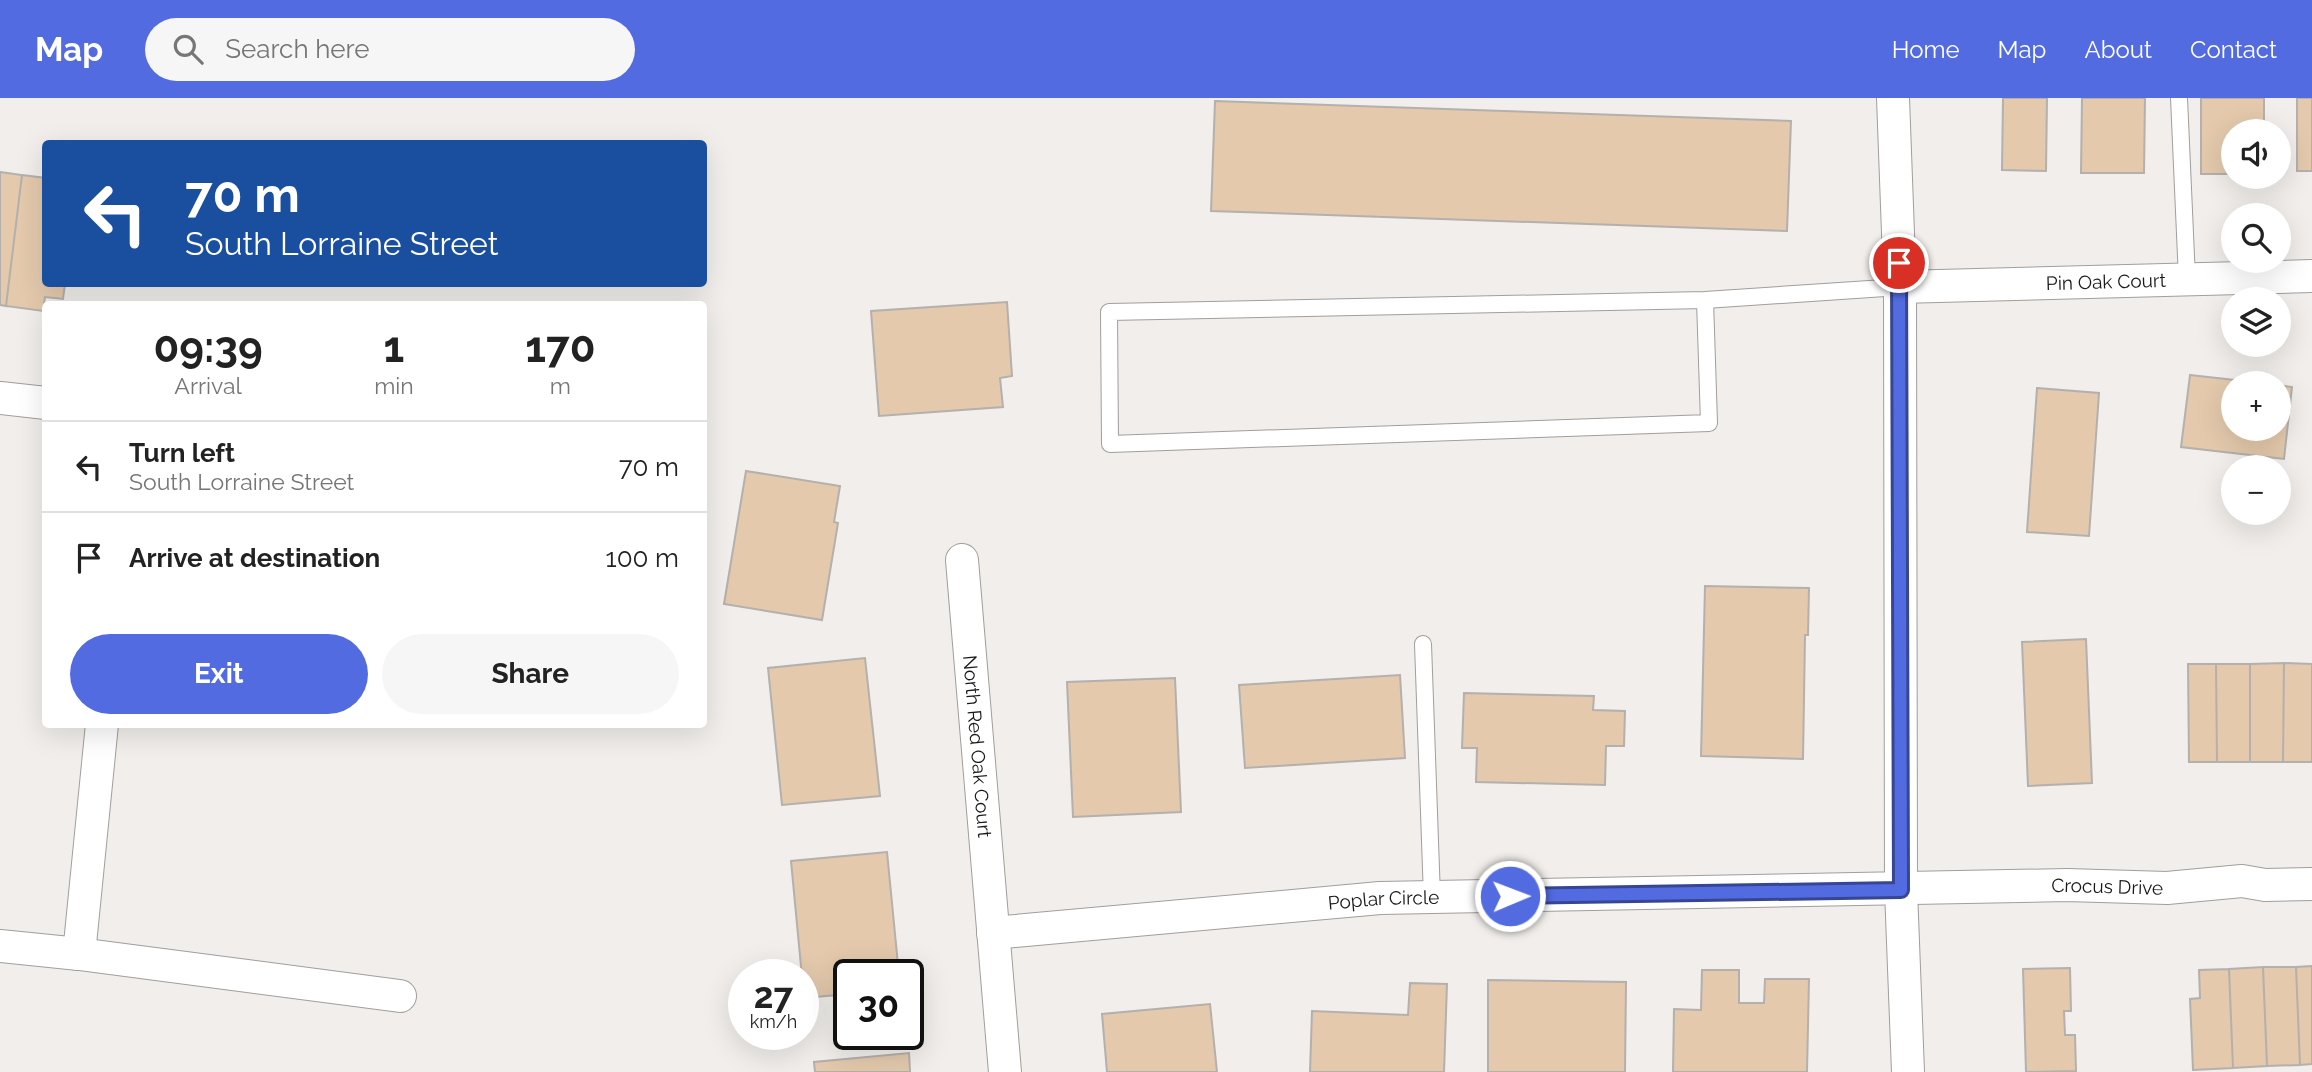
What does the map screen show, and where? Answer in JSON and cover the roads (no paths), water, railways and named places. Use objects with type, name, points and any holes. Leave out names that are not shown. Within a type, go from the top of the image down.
[{"type":"street","points":[[1893,98],[1900,287],[1901,890],[1908,1072]]},
{"type":"street","name":"Pin Oak Court","points":[[1900,287],[2312,276]]},
{"type":"street","points":[[0,398],[42,403]]},
{"type":"street","name":"North Red Oak Court","points":[[962,560],[1005,1072]]},
{"type":"street","points":[[79,954],[102,728]]},
{"type":"street","name":"Crocus Drive","points":[[1901,890],[2067,885],[2167,888],[2242,881],[2265,885],[2312,884]]},
{"type":"street","name":"Poplar Circle","points":[[993,933],[1380,898],[1901,890]]},
{"type":"street","points":[[0,946],[400,996]]},
{"type":"lane","points":[[2179,98],[2188,279]]},
{"type":"lane","points":[[1705,300],[1709,423],[1110,444],[1109,312],[1705,300],[1900,287]]},
{"type":"lane","points":[[1423,644],[1432,897]]}]
